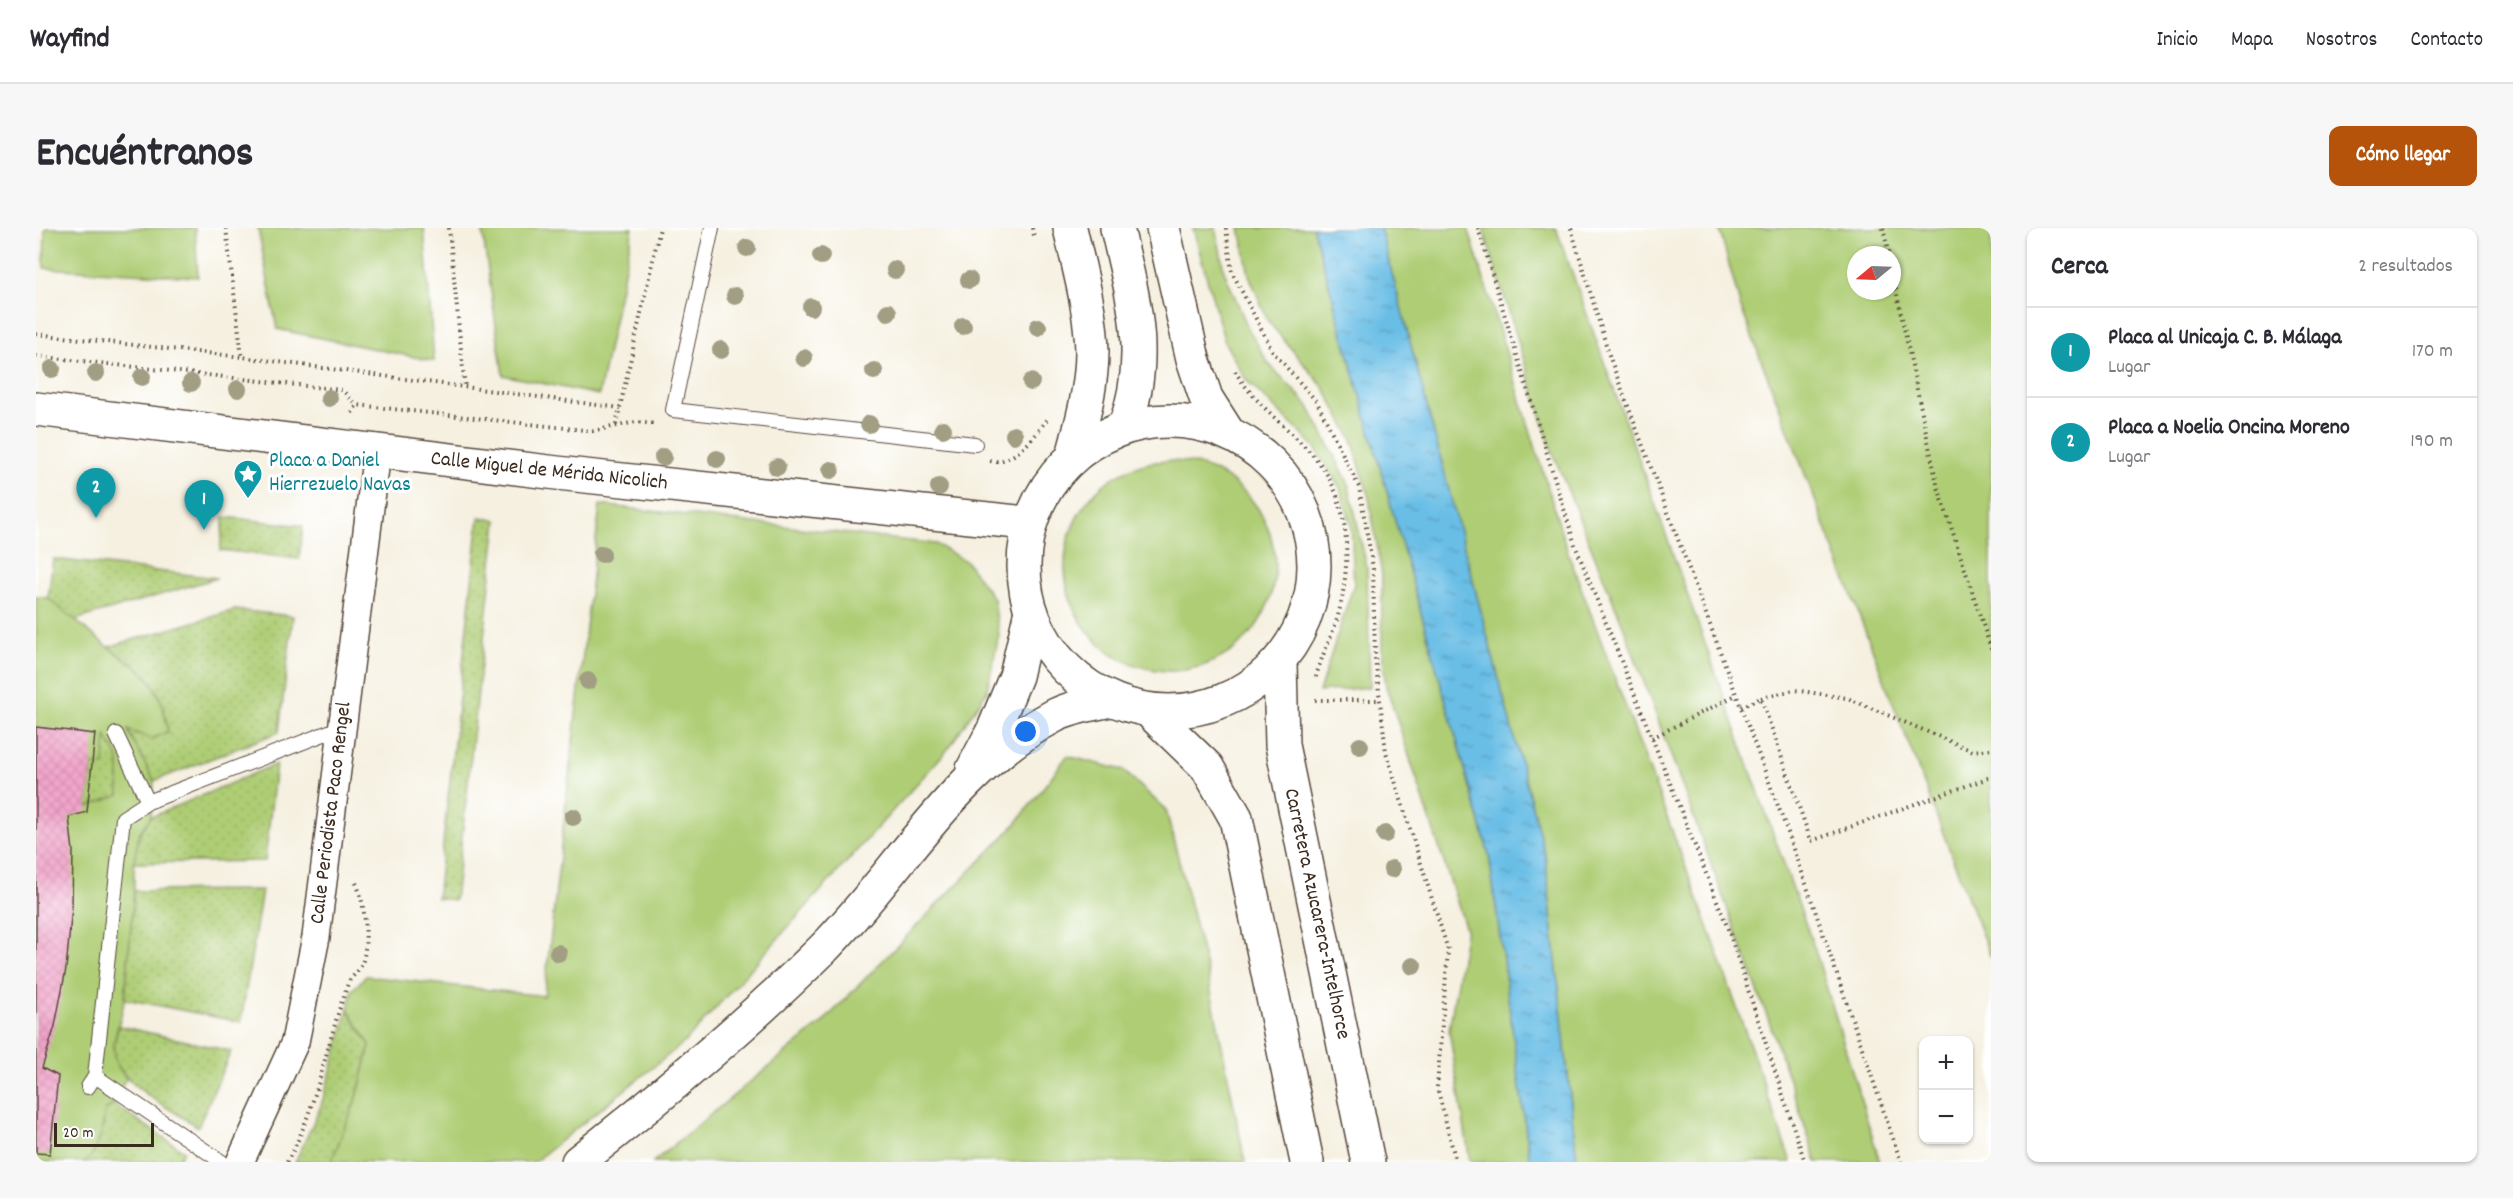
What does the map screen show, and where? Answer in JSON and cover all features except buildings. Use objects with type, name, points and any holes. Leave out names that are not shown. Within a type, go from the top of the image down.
[{"type":"main road","points":[[1070,228],[1082,281],[1092,352],[1086,405],[1073,456]]},
{"type":"main road","points":[[1117,228],[1138,331],[1139,368],[1136,397],[1125,426]]},
{"type":"main road","points":[[1163,228],[1193,359],[1206,398],[1227,431],[1282,472],[1313,534],[1312,602],[1280,663],[1242,694],[1197,710],[1149,711],[1111,700],[1062,664],[1031,611],[1022,566],[1027,523],[1058,471],[1073,456],[1125,426],[1176,419],[1227,431]]},
{"type":"main road","name":"Calle Miguel de Mérida Nicolich","points":[[36,409],[377,452],[1027,523]]},
{"type":"main road","points":[[967,780],[994,729],[1016,676],[1031,611]]},
{"type":"main road","name":"Carretera Azucarera-Intelhorce","points":[[1280,663],[1282,746],[1368,1162]]},
{"type":"main road","points":[[578,1162],[660,1098],[743,1026],[824,948],[967,780],[1012,744],[1054,715],[1111,700]]},
{"type":"main road","points":[[1149,711],[1207,767],[1236,818],[1307,1162]]},
{"type":"street","name":"Calle Periodista Paco Rengel","points":[[240,1162],[295,1042],[316,937],[377,452]]},
{"type":"lane","points":[[712,228],[673,410],[975,444]]},
{"type":"lane","points":[[222,1162],[91,1082],[123,818],[148,802],[342,728]]},
{"type":"lane","points":[[116,734],[148,802]]},
{"type":"path","points":[[226,228],[242,357]]},
{"type":"path","points":[[449,228],[465,389]]},
{"type":"path","points":[[616,425],[660,228]]},
{"type":"path","points":[[1226,228],[1232,272],[1274,352],[1317,402],[1359,487],[1373,568],[1375,658],[1386,752],[1448,950],[1437,1087],[1456,1162]]},
{"type":"path","points":[[1478,228],[1575,545],[1726,926],[1804,1162]]},
{"type":"path","points":[[1571,228],[1610,358],[1793,846],[1901,1162]]},
{"type":"path","points":[[1883,228],[1887,246]]},
{"type":"path","points":[[1898,300],[1937,484],[1991,649]]},
{"type":"path","points":[[36,334],[242,357],[465,389],[620,408]]},
{"type":"path","points":[[36,356],[342,390],[357,405]]},
{"type":"path","points":[[1233,367],[1245,387],[1312,454],[1335,488],[1347,533],[1345,579],[1337,618],[1322,654],[1310,700],[1380,700]]},
{"type":"path","points":[[1741,707],[1761,698],[1794,690],[1847,698],[1973,751],[1991,749]]},
{"type":"path","points":[[1652,738],[1736,695]]},
{"type":"path","points":[[1761,698],[1811,841],[1991,777]]},
{"type":"path","points":[[287,1162],[317,1091],[348,982],[361,966],[365,940],[363,896]]},
{"type":"green space","points":[[45,228],[195,228],[198,277],[44,268]]},
{"type":"green space","points":[[258,228],[424,228],[434,361],[277,329]]},
{"type":"green space","points":[[482,228],[633,228],[599,395],[503,375]]},
{"type":"green space","points":[[1193,228],[1216,228],[1224,271],[1248,328],[1268,363],[1308,405],[1348,482],[1367,568],[1370,687],[1319,692],[1354,584],[1351,525],[1340,488],[1314,446],[1246,380],[1225,343]]},
{"type":"green space","points":[[1240,228],[1313,228],[1489,855],[1530,1162],[1470,1162],[1449,1030],[1466,929],[1386,686],[1382,651],[1382,575],[1369,498],[1352,439],[1324,388],[1268,321],[1249,275]]},
{"type":"green space","points":[[1380,228],[1468,228],[1567,550],[1713,940],[1791,1162],[1577,1162],[1545,855]]},
{"type":"green space","points":[[1483,228],[1556,228],[1816,953],[1880,1162],[1817,1162],[1771,1027],[1624,628],[1552,451]]},
{"type":"green space","points":[[1719,228],[1991,228],[1991,958],[1740,305]]},
{"type":"green space","points":[[1170,461],[1190,463],[1219,473],[1237,485],[1251,499],[1267,526],[1273,546],[1275,566],[1273,586],[1263,615],[1251,633],[1237,647],[1210,663],[1190,669],[1170,671],[1150,669],[1121,659],[1103,647],[1089,633],[1073,606],[1067,586],[1065,566],[1067,546],[1077,517],[1089,499],[1103,485],[1130,469],[1150,463]]},
{"type":"green space","points":[[600,505],[936,544],[967,562],[994,599],[999,635],[987,691],[948,749],[686,1041],[534,1162],[331,1162],[357,1097],[370,1045],[348,1010],[352,990],[366,976],[544,996]]},
{"type":"green space","points":[[224,517],[303,526],[299,559],[220,550]]},
{"type":"green space","points":[[479,518],[497,520],[455,900],[437,898]]},
{"type":"green space","points":[[53,559],[217,578],[75,620],[48,598]]},
{"type":"green space","points":[[36,597],[48,598],[108,647],[147,675],[163,703],[168,732],[151,739],[128,731],[154,781],[151,817],[139,834],[134,863],[134,891],[125,999],[113,1046],[115,1060],[126,1078],[113,1104],[105,1111],[102,1133],[91,1157],[85,1162],[36,1162]]},
{"type":"green space","points":[[235,610],[293,616],[279,732],[154,781],[128,730],[151,739],[168,732],[161,701],[150,680],[133,664],[108,647]]},
{"type":"green space","points":[[106,736],[119,760],[119,795],[87,807],[92,765],[104,766]]},
{"type":"green space","points":[[1067,756],[1123,770],[1166,810],[1207,971],[1245,1162],[653,1162],[822,1023],[1015,825]]},
{"type":"green space","points":[[276,764],[265,861],[134,863],[139,834],[151,817]]},
{"type":"green space","points":[[262,890],[241,1022],[125,999],[134,891]]},
{"type":"green space","points":[[348,1010],[370,1045],[357,1097],[331,1162],[295,1162],[321,1106]]},
{"type":"green space","points":[[119,1026],[231,1051],[198,1127],[139,1088],[120,1069],[114,1050]]},
{"type":"green space","points":[[113,1104],[184,1151],[177,1162],[85,1162],[97,1145],[105,1111]]},
{"type":"water","points":[[1313,228],[1380,228],[1545,855],[1577,1162],[1530,1162],[1489,855]]},
{"type":"place","name":"Placa a Daniel Hierrezuelo Navas","points":[[248,500]]},
{"type":"place","name":"Placa a Noelia Oncina Moreno","points":[[96,518]]},
{"type":"place","name":"Placa al Unicaja C. B. Málaga","points":[[204,530]]}]
